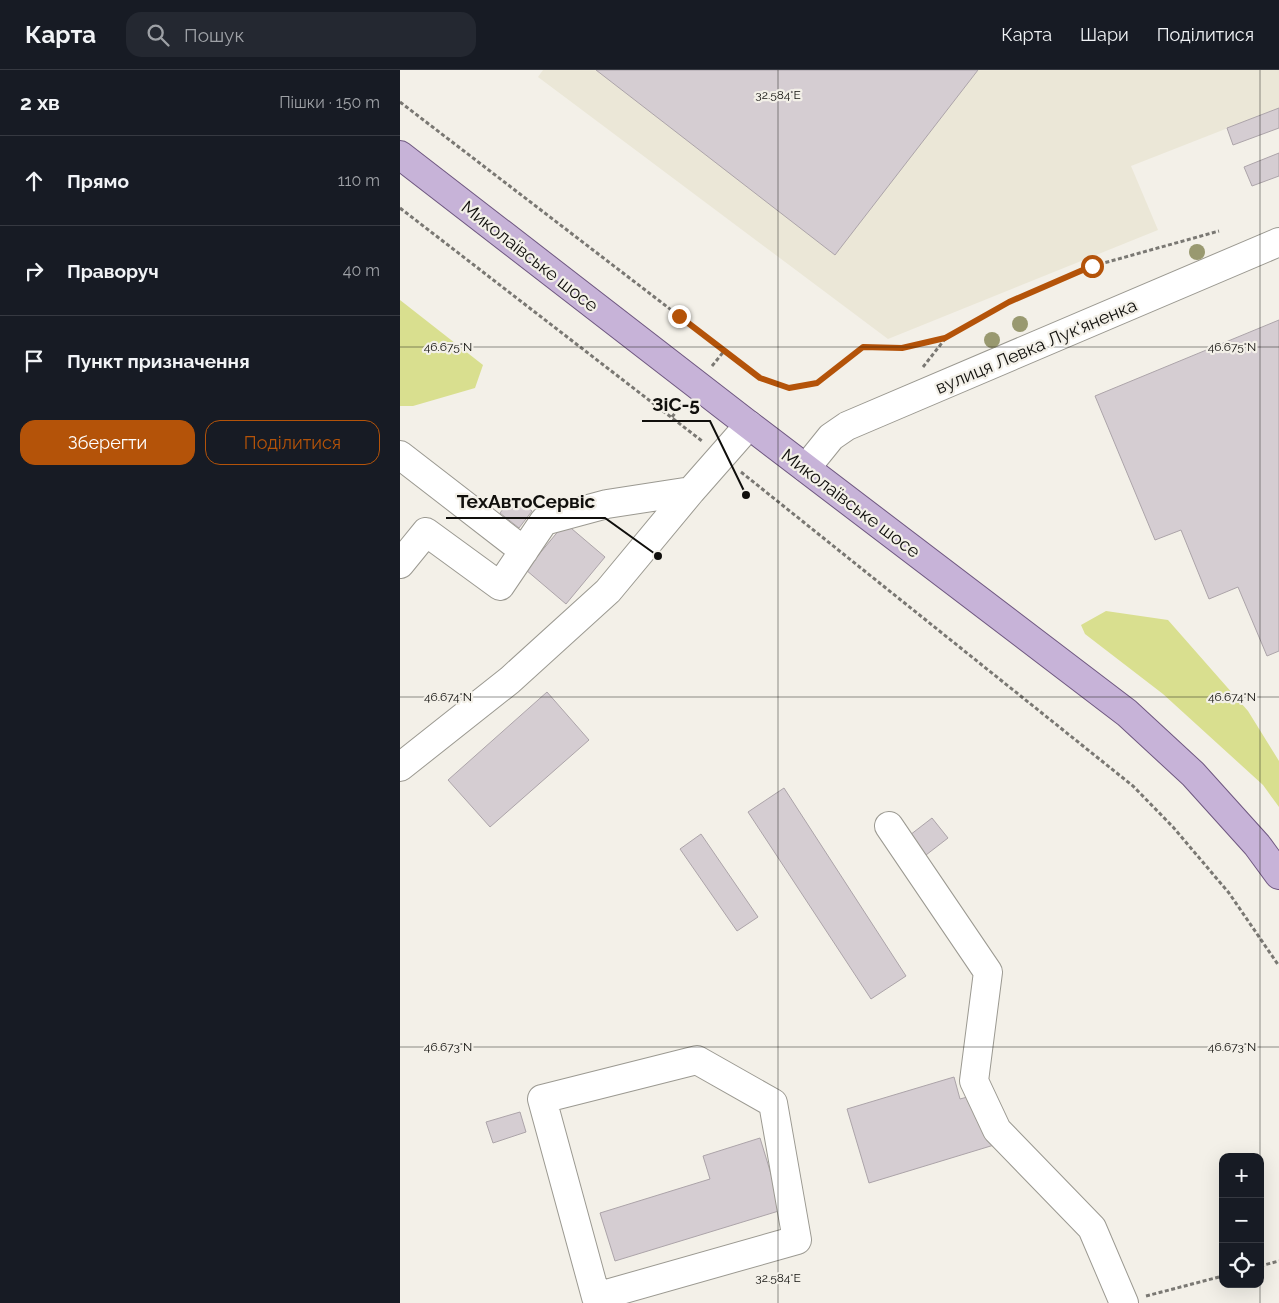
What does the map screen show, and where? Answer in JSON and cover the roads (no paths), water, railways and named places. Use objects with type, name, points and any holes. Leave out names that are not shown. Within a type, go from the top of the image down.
[{"type":"main road","name":"Миколаївське шосе","points":[[400,155],[749,425],[1127,713],[1193,774],[1257,846],[1279,875]]},
{"type":"street","name":"вулиця Левка Лук'яненка","points":[[806,468],[831,437],[847,426],[1279,242]]},
{"type":"street","points":[[400,767],[510,680],[608,591],[749,425]]},
{"type":"street","points":[[400,455],[524,551]]},
{"type":"street","points":[[400,564],[426,532],[500,586],[544,521],[607,504],[691,491]]},
{"type":"street","points":[[889,826],[988,972],[974,1081],[997,1130],[1092,1228],[1124,1303]]},
{"type":"street","points":[[697,1060],[773,1103],[797,1240],[597,1300],[542,1099],[697,1060]]},
{"type":"place","name":"ЗіС-5","points":[[746,495]]},
{"type":"place","name":"ТехАвтоСервіс","points":[[658,556]]}]
